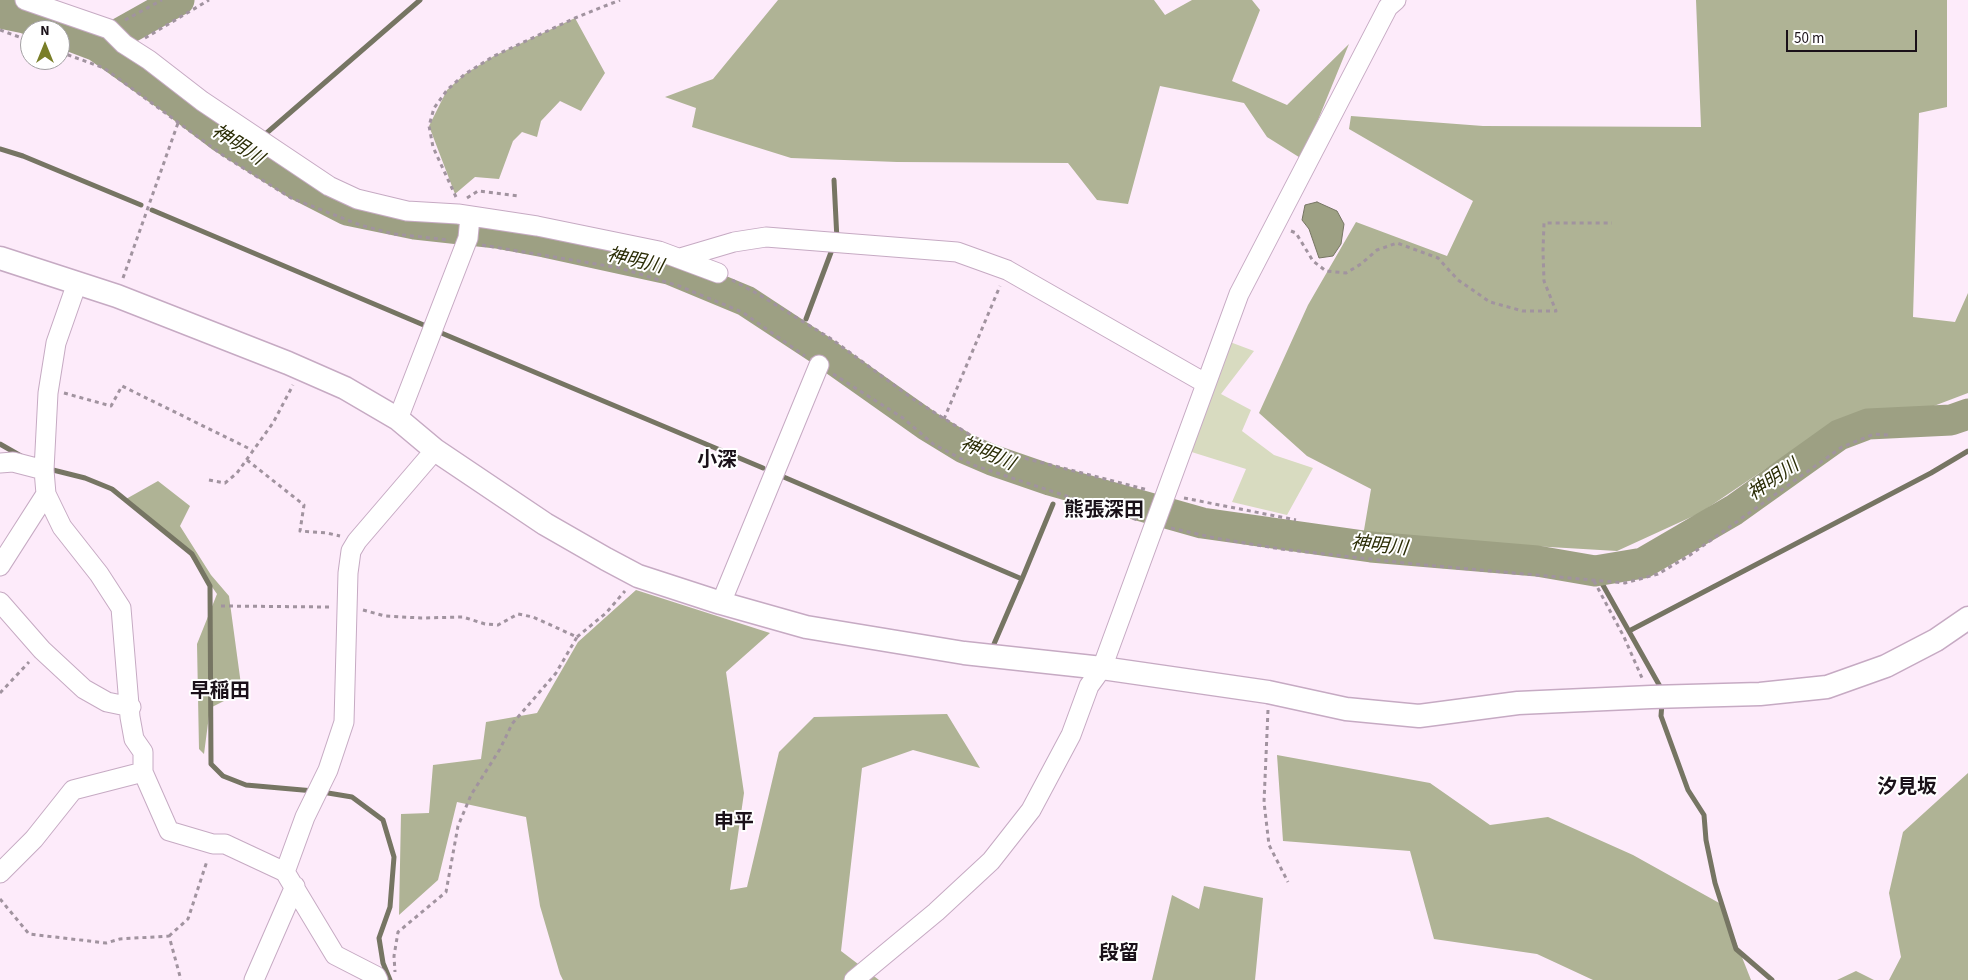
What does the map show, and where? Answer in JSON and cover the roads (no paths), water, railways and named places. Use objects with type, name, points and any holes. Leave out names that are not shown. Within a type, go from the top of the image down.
[{"type":"street","points":[[24,0],[107,29],[202,101],[329,186],[357,199],[466,226],[537,226],[659,251],[718,273]]},
{"type":"street","points":[[854,980],[936,912],[991,861],[1036,802],[1071,735],[1089,686],[1102,668],[1239,294],[1388,7],[1396,0]]},
{"type":"street","points":[[398,419],[466,226]]},
{"type":"street","points":[[680,258],[734,242],[766,237],[957,252],[1007,270],[1205,383]]},
{"type":"street","points":[[0,258],[117,296],[300,368],[345,388],[398,419],[435,450],[545,524],[638,576],[721,603],[806,627],[964,653],[1102,668],[1268,692],[1346,709],[1418,716],[1518,703],[1760,694],[1827,687],[1886,666],[1936,640],[1968,618]]},
{"type":"street","points":[[77,283],[56,343],[49,389],[44,470],[46,494],[62,527],[99,574],[121,608],[131,707],[130,717],[134,739],[143,752],[143,772],[169,831],[213,844],[225,844],[290,879],[335,955],[376,976],[387,979]]},
{"type":"street","points":[[721,603],[819,365]]},
{"type":"street","points":[[254,980],[290,879],[305,817],[328,770],[344,722],[347,607],[351,551],[357,541],[435,450]]},
{"type":"street","points":[[0,463],[13,462],[44,470]]},
{"type":"street","points":[[0,566],[46,494]]},
{"type":"street","points":[[0,602],[42,650],[84,689],[107,702],[131,707]]},
{"type":"street","points":[[0,873],[34,839],[73,790],[143,772]]},
{"type":"waterway","points":[[97,46],[179,0]]},
{"type":"waterway","points":[[262,137],[420,0]]},
{"type":"waterway","name":"神明川","points":[[0,13],[30,20]]},
{"type":"waterway","name":"神明川","points":[[70,36],[97,46],[220,136],[298,185],[347,210],[415,224],[497,233],[669,269],[746,301],[819,349],[928,426],[964,448],[1050,480],[1202,523],[1371,547],[1537,561],[1595,571],[1643,563],[1734,510],[1839,435],[1868,424],[1951,420],[1968,414]]},
{"type":"waterway","points":[[0,149],[23,156],[141,205]]},
{"type":"waterway","points":[[834,180],[837,240]]},
{"type":"waterway","points":[[152,210],[426,326]]},
{"type":"waterway","points":[[806,319],[833,247]]},
{"type":"waterway","points":[[439,332],[763,468]]},
{"type":"waterway","points":[[0,444],[21,456]]},
{"type":"waterway","points":[[1629,631],[1931,473],[1968,451]]},
{"type":"waterway","points":[[49,469],[85,478],[112,489],[192,554],[210,586],[211,764],[223,776],[246,785],[314,791]]},
{"type":"waterway","points":[[779,475],[1022,579],[994,644]]},
{"type":"waterway","points":[[1022,579],[1053,504]]},
{"type":"waterway","points":[[1595,571],[1662,690]]},
{"type":"waterway","points":[[1662,703],[1661,716],[1688,790],[1704,815],[1706,840],[1715,883],[1736,949],[1772,980]]},
{"type":"waterway","points":[[322,792],[352,797],[383,820],[394,857],[390,907],[379,938],[383,963],[390,980]]},
{"type":"district","name":"小深","points":[[717,462]]},
{"type":"district","name":"熊張深田","points":[[1104,512]]},
{"type":"district","name":"早稲田","points":[[220,693]]},
{"type":"district","name":"汐見坂","points":[[1907,789]]},
{"type":"district","name":"申平","points":[[734,824]]},
{"type":"district","name":"段留","points":[[1119,955]]}]
